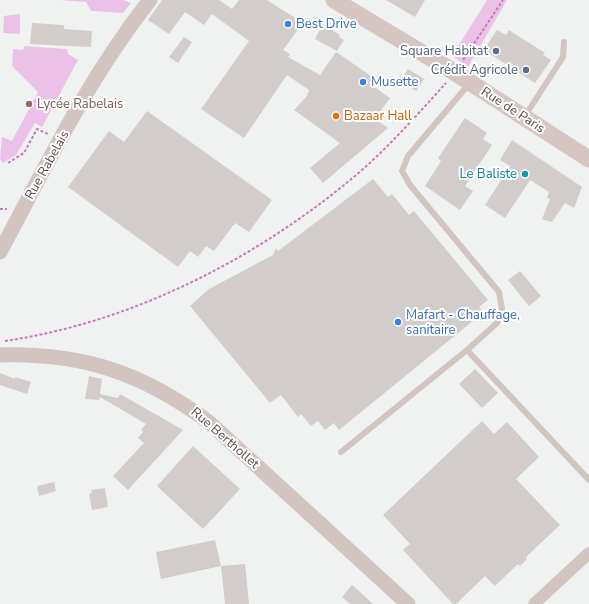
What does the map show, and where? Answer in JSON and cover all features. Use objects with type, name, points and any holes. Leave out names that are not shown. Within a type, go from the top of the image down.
[{"type":"main road","name":"Rue de Paris","points":[[334,0],[454,72],[589,159]]},
{"type":"street","name":"Rue Rabelais","points":[[0,252],[60,139],[101,68],[150,0]]},
{"type":"street","name":"Rue Berthollet","points":[[0,355],[25,355],[69,359],[106,368],[142,380],[186,405],[210,423],[408,604]]},
{"type":"street","points":[[534,604],[587,559]]},
{"type":"lane","points":[[524,118],[563,57],[564,42]]},
{"type":"lane","points":[[341,452],[467,350],[497,323],[502,310],[499,292],[410,185],[402,171],[408,156],[470,83]]},
{"type":"lane","points":[[467,350],[589,480]]},
{"type":"path","points":[[0,342],[48,333],[120,313],[196,280],[288,225],[355,176],[398,134],[454,72],[503,0]]},
{"type":"path","points":[[8,164],[24,152],[37,129],[60,139]]},
{"type":"shaded area","points":[[59,0],[123,0],[131,3],[123,13],[91,11],[86,2]]},
{"type":"shaded area","points":[[487,0],[507,0],[468,67],[452,56]]},
{"type":"shaded area","points":[[20,14],[20,34],[3,33],[4,16]]},
{"type":"shaded area","points":[[24,46],[67,49],[68,54],[78,60],[42,127],[35,123],[16,155],[3,163],[0,159],[2,137],[12,141],[38,92],[12,66],[13,49],[23,50]]},
{"type":"building","points":[[162,0],[219,0],[232,9],[239,0],[267,0],[303,23],[283,50],[290,54],[288,57],[320,75],[336,52],[377,80],[373,86],[390,98],[375,119],[388,128],[323,183],[310,168],[340,143],[294,110],[307,96],[309,90],[287,75],[244,138],[201,109],[249,41],[212,14],[204,25],[185,12],[169,34],[148,20]]},
{"type":"building","points":[[386,0],[425,0],[415,17]]},
{"type":"building","points":[[32,23],[64,25],[64,29],[92,31],[91,47],[30,44]]},
{"type":"building","points":[[322,26],[326,26],[340,35],[339,37],[344,40],[337,51],[315,39]]},
{"type":"building","points":[[497,30],[506,35],[509,30],[545,53],[543,55],[551,60],[535,83],[484,50]]},
{"type":"building","points":[[184,37],[192,42],[178,63],[169,57]]},
{"type":"building","points":[[408,69],[424,79],[416,91],[400,81]]},
{"type":"building","points":[[147,111],[272,200],[249,232],[235,223],[214,251],[206,246],[198,257],[190,251],[178,267],[68,187],[109,131],[124,142]]},
{"type":"building","points":[[465,118],[487,133],[483,139],[492,145],[465,186],[473,191],[460,210],[425,186],[441,161],[438,158]]},
{"type":"building","name":"Le Baliste","points":[[512,140],[582,187],[574,208],[565,203],[552,222],[542,219],[550,199],[547,198],[549,192],[530,180],[505,218],[485,205],[510,166],[500,160]]},
{"type":"building","points":[[373,179],[388,197],[392,194],[409,215],[414,211],[488,300],[479,307],[484,312],[339,430],[334,423],[325,430],[318,421],[311,426],[301,414],[298,417],[281,395],[270,403],[190,306],[209,289],[273,255],[276,248],[278,251]]},
{"type":"building","points":[[520,271],[541,296],[529,306],[508,280]]},
{"type":"building","points":[[475,369],[498,393],[482,408],[459,384]]},
{"type":"building","points":[[0,373],[15,379],[15,377],[31,382],[27,394],[0,385]]},
{"type":"building","points":[[89,376],[102,379],[100,394],[118,398],[120,394],[183,430],[128,490],[113,476],[144,443],[138,438],[143,432],[141,430],[146,424],[100,397],[99,400],[85,399]]},
{"type":"building","points":[[482,421],[494,434],[507,422],[539,457],[516,479],[560,525],[526,557],[527,559],[520,566],[518,564],[495,586],[485,576],[456,604],[453,604],[403,550],[410,544],[383,515]]},
{"type":"building","points":[[193,446],[240,489],[203,529],[157,486]]},
{"type":"building","points":[[54,482],[56,491],[39,496],[37,486]]},
{"type":"building","points":[[105,488],[108,507],[92,510],[89,494],[92,493],[91,490]]},
{"type":"building","points":[[215,540],[221,566],[161,579],[156,552]]},
{"type":"building","points":[[245,564],[249,604],[225,604],[221,566]]},
{"type":"building","points":[[352,585],[373,604],[350,604],[342,597]]},
{"type":"place","name":"Best Drive","points":[[288,24]]},
{"type":"place","name":"Square Habitat","points":[[496,51]]},
{"type":"place","name":"Crédit Agricole","points":[[526,70]]},
{"type":"place","name":"Musette","points":[[363,82]]},
{"type":"place","name":"Lycée Rabelais","points":[[29,104]]},
{"type":"place","name":"Bazaar Hall","points":[[336,116]]},
{"type":"place","name":"Le Baliste","points":[[525,174]]},
{"type":"place","name":"Mafart - Chauffage, sanitaire","points":[[398,322]]}]
